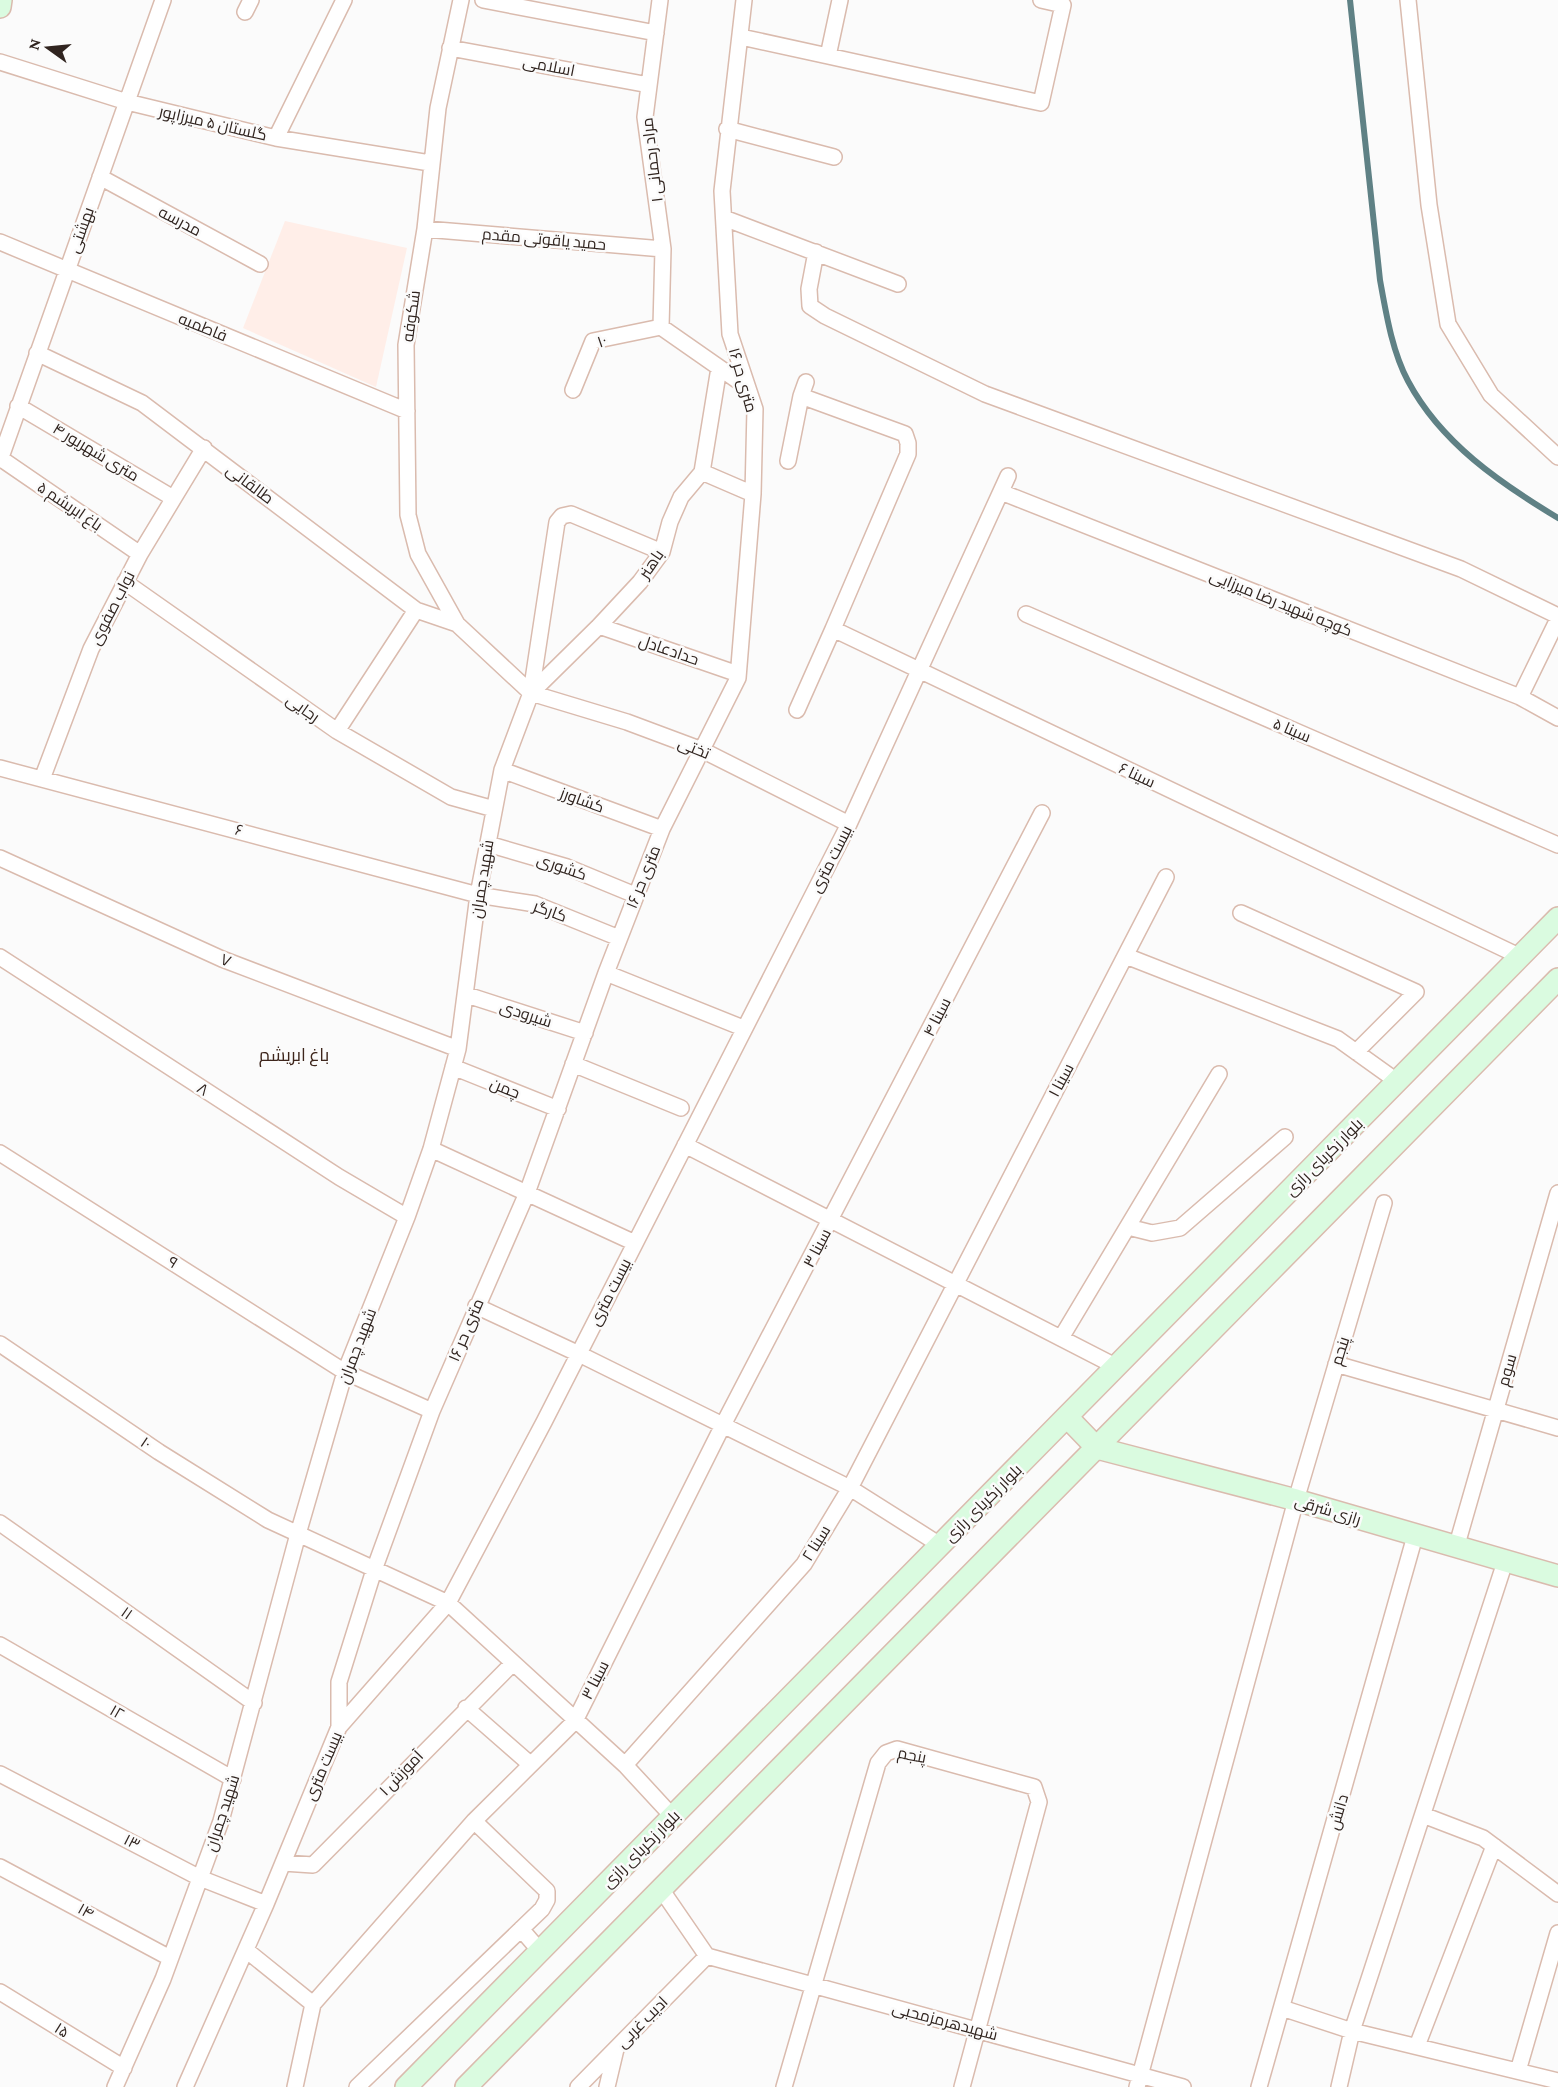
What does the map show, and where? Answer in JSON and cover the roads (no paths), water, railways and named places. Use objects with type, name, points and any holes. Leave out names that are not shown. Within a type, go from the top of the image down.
[{"type":"main road","points":[[0,7],[1,0]]},
{"type":"main road","name":"بلوار زکریای رازی","points":[[406,2087],[1068,1418],[1558,918]]},
{"type":"main road","points":[[466,2087],[1558,980]]},
{"type":"main road","points":[[1068,1418],[1097,1448]]},
{"type":"main road","name":"رازی شرقی","points":[[1097,1448],[1296,1500],[1558,1576]]},
{"type":"street","name":"بهشتی","points":[[0,459],[163,0]]},
{"type":"street","points":[[276,138],[344,0]]},
{"type":"street","name":"شکوفه","points":[[457,624],[418,554],[408,515],[406,345],[424,229],[438,108],[461,0]]},
{"type":"street","points":[[483,0],[656,33]]},
{"type":"street","name":"مراد رحمانی ۱","points":[[660,0],[645,117],[663,249],[661,327]]},
{"type":"street","name":"۱۶ متری حر","points":[[339,1727],[339,1682],[374,1570],[432,1410],[527,1193],[606,973],[662,829],[738,674],[753,494],[755,409],[730,334],[722,191],[727,129],[741,37],[744,0]]},
{"type":"street","points":[[828,56],[840,0]]},
{"type":"street","points":[[741,37],[1041,103],[1063,5],[1041,0]]},
{"type":"street","points":[[1408,0],[1429,205],[1448,324],[1491,395],[1558,457]]},
{"type":"street","name":"اسلامی","points":[[450,48],[649,85]]},
{"type":"street","name":"گلستان ۵ میرزاپور","points":[[0,62],[127,102],[276,138],[430,163]]},
{"type":"street","points":[[727,129],[834,157]]},
{"type":"street","name":"مدرسه","points":[[100,177],[260,264]]},
{"type":"street","points":[[724,218],[898,284]]},
{"type":"street","name":"حمید یاقوتی مقدم","points":[[424,229],[663,249]]},
{"type":"street","name":"فاطمیه","points":[[0,242],[407,411]]},
{"type":"street","points":[[816,252],[809,289],[810,306],[825,316],[986,394],[1461,569],[1558,617],[1520,698]]},
{"type":"street","points":[[661,327],[747,387]]},
{"type":"street","name":"۱۰","points":[[573,390],[593,341],[661,327]]},
{"type":"street","name":"طالقانی","points":[[37,352],[142,403],[416,610],[457,624]]},
{"type":"street","points":[[719,368],[702,472],[753,494]]},
{"type":"street","points":[[788,461],[804,389],[905,434],[908,443],[908,454],[796,710]]},
{"type":"street","name":"۴ متری شهریور","points":[[18,406],[173,498]]},
{"type":"street","name":"نواب صفوی","points":[[42,779],[91,649],[140,554],[204,448]]},
{"type":"street","name":"باغ ابریشم ۵","points":[[0,459],[140,554]]},
{"type":"street","name":"باهنر","points":[[531,693],[640,582],[662,552],[670,522],[681,497],[702,472]]},
{"type":"street","name":"بیست متری","points":[[185,2087],[266,1904],[339,1727],[448,1603],[579,1353],[849,824],[1008,476]]},
{"type":"street","name":"کوچه شهید رضا میرزایی","points":[[1001,492],[1520,698],[1558,718]]},
{"type":"street","points":[[531,693],[557,522],[562,516],[571,514],[662,552]]},
{"type":"street","name":"رجایی","points":[[125,582],[337,731],[451,797],[494,810]]},
{"type":"street","points":[[337,731],[416,610]]},
{"type":"street","name":"سینا ۵","points":[[1026,614],[1558,845]]},
{"type":"street","points":[[457,624],[531,693]]},
{"type":"street","name":"حدادعادل","points":[[599,626],[738,674]]},
{"type":"street","name":"سینا ۶","points":[[833,629],[918,672],[1521,957]]},
{"type":"street","name":"تختی","points":[[531,693],[627,722],[702,750],[849,824]]},
{"type":"street","name":"شهید چمران","points":[[115,2087],[170,1958],[200,1878],[233,1779],[298,1534],[345,1372],[407,1217],[431,1149],[458,1049],[467,995],[478,895],[502,770],[531,693]]},
{"type":"street","name":"۶","points":[[0,768],[478,895]]},
{"type":"street","name":"کشاورز","points":[[502,770],[662,829]]},
{"type":"street","name":"سینا ۴","points":[[831,1221],[1042,813]]},
{"type":"street","name":"کشوری","points":[[488,844],[567,867],[635,895]]},
{"type":"street","name":"۷","points":[[0,858],[222,959],[458,1049]]},
{"type":"street","name":"۱ سینا","points":[[955,1283],[1166,877]]},
{"type":"street","name":"کارگر","points":[[478,895],[535,904],[619,938]]},
{"type":"street","points":[[1241,913],[1416,992],[1356,1052]]},
{"type":"street","points":[[1126,956],[1338,1040],[1398,1082]]},
{"type":"street","name":"۸","points":[[0,957],[339,1177],[407,1217]]},
{"type":"street","points":[[606,973],[743,1028]]},
{"type":"street","name":"شیرودی","points":[[467,995],[585,1033]]},
{"type":"street","points":[[573,1064],[681,1108]]},
{"type":"street","name":"چمن","points":[[453,1067],[558,1109]]},
{"type":"street","points":[[1061,1338],[1219,1074]]},
{"type":"street","points":[[1128,1227],[1152,1233],[1180,1228],[1285,1137]]},
{"type":"street","points":[[685,1145],[1117,1366]]},
{"type":"street","points":[[431,1149],[635,1243]]},
{"type":"street","name":"۹","points":[[0,1153],[345,1372],[432,1410]]},
{"type":"street","name":"سوم","points":[[1456,1548],[1558,1193]]},
{"type":"street","name":"پنجم","points":[[1139,2081],[1296,1500],[1384,1203]]},
{"type":"street","name":"سینا ۳","points":[[313,2004],[474,1821],[575,1721],[723,1425],[831,1221]]},
{"type":"street","name":"سینا ۲","points":[[625,1765],[804,1564],[850,1488],[955,1283]]},
{"type":"street","points":[[476,1306],[579,1353],[850,1488],[940,1545]]},
{"type":"street","name":"۱۰","points":[[0,1344],[159,1452],[268,1520],[448,1603],[625,1765],[673,1817]]},
{"type":"street","points":[[1336,1364],[1495,1412],[1558,1428]]},
{"type":"street","name":"۱۱","points":[[0,1523],[254,1703]]},
{"type":"street","name":"دانش","points":[[1259,2087],[1415,1536]]},
{"type":"street","points":[[1339,2087],[1352,2031],[1505,1562]]},
{"type":"street","name":"۱۲","points":[[0,1645],[233,1779]]},
{"type":"street","name":"آموزش ۱","points":[[283,1863],[313,1865],[513,1662]]},
{"type":"street","points":[[466,1708],[530,1764]]},
{"type":"street","name":"پنجم","points":[[784,2087],[878,1763],[886,1753],[897,1749],[1034,1787],[1037,1794],[1039,1802],[978,2030]]},
{"type":"street","name":"۱۳","points":[[0,1774],[200,1878],[266,1904]]},
{"type":"street","points":[[1423,1815],[1483,1838],[1558,1894]]},
{"type":"street","points":[[357,2087],[542,1909],[547,1900],[547,1891],[474,1821]]},
{"type":"street","points":[[1417,2046],[1494,1846]]},
{"type":"street","name":"۱۴","points":[[0,1867],[170,1958]]},
{"type":"street","points":[[661,1889],[707,1956]]},
{"type":"street","points":[[521,1929],[540,1951]]},
{"type":"street","points":[[1518,2071],[1558,1933]]},
{"type":"street","points":[[246,1950],[313,2004],[295,2087]]},
{"type":"street","name":"شهیدهرمزمحبی","points":[[707,1956],[812,1987],[978,2030],[1139,2081],[1183,2087]]},
{"type":"street","name":"ادیب غربی","points":[[578,2087],[707,1956]]},
{"type":"street","name":"۱۵","points":[[0,1992],[124,2068]]},
{"type":"street","points":[[1282,2008],[1352,2031],[1558,2081]]},
{"type":"street","points":[[962,2087],[978,2030]]},
{"type":"street","points":[[607,2087],[617,2048]]},
{"type":"waterway","points":[[1350,0],[1380,280],[1390,332],[1402,369],[1437,424],[1455,442],[1494,476],[1558,518]]},
{"type":"district","name":"باغ ابریشم","points":[[294,1055]]}]
